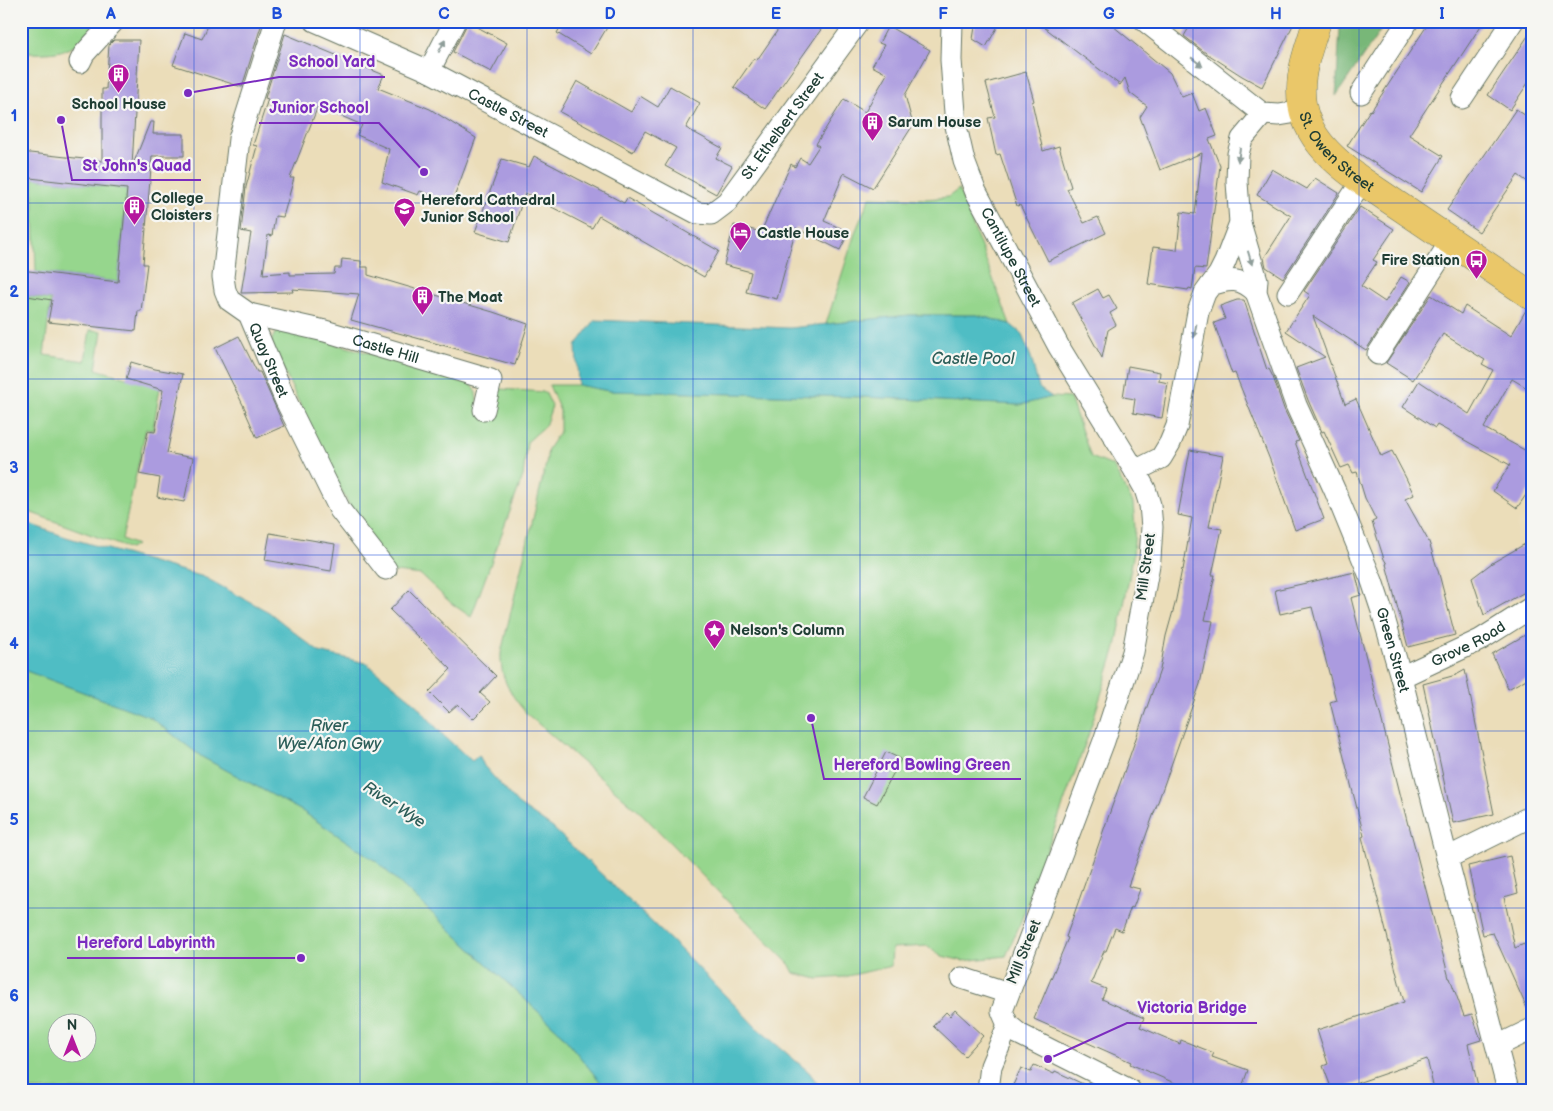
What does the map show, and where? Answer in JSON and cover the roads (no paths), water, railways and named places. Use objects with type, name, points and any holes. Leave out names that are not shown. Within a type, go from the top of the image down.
[{"type":"highway","points":[[1302,111],[1301,89],[1303,71],[1317,21]]},
{"type":"highway","name":"St. Owen Street","points":[[1302,111],[1326,152],[1339,164],[1362,182],[1532,296]]},
{"type":"street","points":[[80,62],[84,54],[114,21]]},
{"type":"street","name":"Quay Street","points":[[276,21],[239,139],[223,277],[225,290],[229,300],[249,314],[285,399],[340,510],[386,569]]},
{"type":"street","name":"Castle Street","points":[[315,21],[429,71],[697,213]]},
{"type":"street","points":[[429,71],[455,21]]},
{"type":"street","name":"St. Ethelbert Street","points":[[697,213],[711,214],[727,202],[859,21]]},
{"type":"street","name":"Cantilupe Street","points":[[952,21],[951,60],[956,126],[964,161],[976,190],[1059,347],[1135,471]]},
{"type":"street","points":[[1135,471],[1161,458],[1177,426],[1198,312],[1205,293],[1219,274],[1240,223],[1237,182],[1238,154],[1242,139],[1263,114],[1169,29],[1145,21]]},
{"type":"street","points":[[1361,93],[1408,21]]},
{"type":"street","points":[[1462,98],[1514,21]]},
{"type":"street","name":"St. Owen Street","points":[[1263,114],[1302,111]]},
{"type":"street","points":[[1288,294],[1362,182]]},
{"type":"street","name":"Green Street","points":[[1240,223],[1257,280],[1256,292],[1296,405],[1335,491],[1372,581],[1402,677],[1508,1090]]},
{"type":"street","points":[[1378,354],[1451,241]]},
{"type":"street","points":[[1211,285],[1224,280],[1236,280],[1250,286],[1256,292]]},
{"type":"street","name":"Castle Hill","points":[[249,314],[325,331],[491,380],[484,410]]},
{"type":"street","name":"Mill Street","points":[[962,978],[1008,993],[1104,741],[1132,652],[1150,559],[1152,527],[1150,505],[1145,489],[1135,471]]},
{"type":"street","name":"Grove Road","points":[[1402,677],[1480,640],[1532,607]]},
{"type":"street","points":[[1447,858],[1532,816]]},
{"type":"street","points":[[1008,993],[1002,1011],[1008,1026],[1019,1034],[1130,1090]]},
{"type":"street","points":[[988,1090],[991,1066],[1008,1026]]},
{"type":"street","points":[[1497,1046],[1532,1028]]},
{"type":"water","name":"Castle Pool","points":[[910,315],[977,315],[1010,324],[1021,333],[1031,357],[1039,388],[1052,397],[1020,405],[863,397],[609,391],[578,385],[576,346],[595,320],[790,328]]},
{"type":"water","name":"River Wye/Afon Gwy","points":[[21,521],[66,537],[204,577],[269,612],[319,652],[366,663],[411,699],[444,736],[472,761],[479,755],[484,766],[518,804],[553,828],[680,949],[757,1028],[809,1072],[822,1090],[607,1090],[558,1030],[377,862],[302,811],[202,757],[150,717],[21,669]]},
{"type":"place","name":"School Yard","points":[[188,93]]},
{"type":"place","name":"School House","points":[[119,94]]},
{"type":"place","name":"St John's Quad","points":[[61,120]]},
{"type":"place","name":"Sarum House","points":[[872,141]]},
{"type":"place","name":"Junior School","points":[[424,172]]},
{"type":"place","name":"College Cloisters","points":[[135,226]]},
{"type":"place","name":"Hereford Cathedral Junior School","points":[[405,228]]},
{"type":"place","name":"Castle House","points":[[741,252]]},
{"type":"place","name":"Fire Station","points":[[1476,279]]},
{"type":"place","name":"The Moat","points":[[422,316]]},
{"type":"place","name":"Nelson's Column","points":[[714,649]]},
{"type":"place","name":"Hereford Bowling Green","points":[[811,718]]},
{"type":"place","name":"Hereford Labyrinth","points":[[301,958]]},
{"type":"place","name":"Victoria Bridge","points":[[1048,1059]]},
{"type":"water label","name":"River Wye","points":[[394,805]]}]
